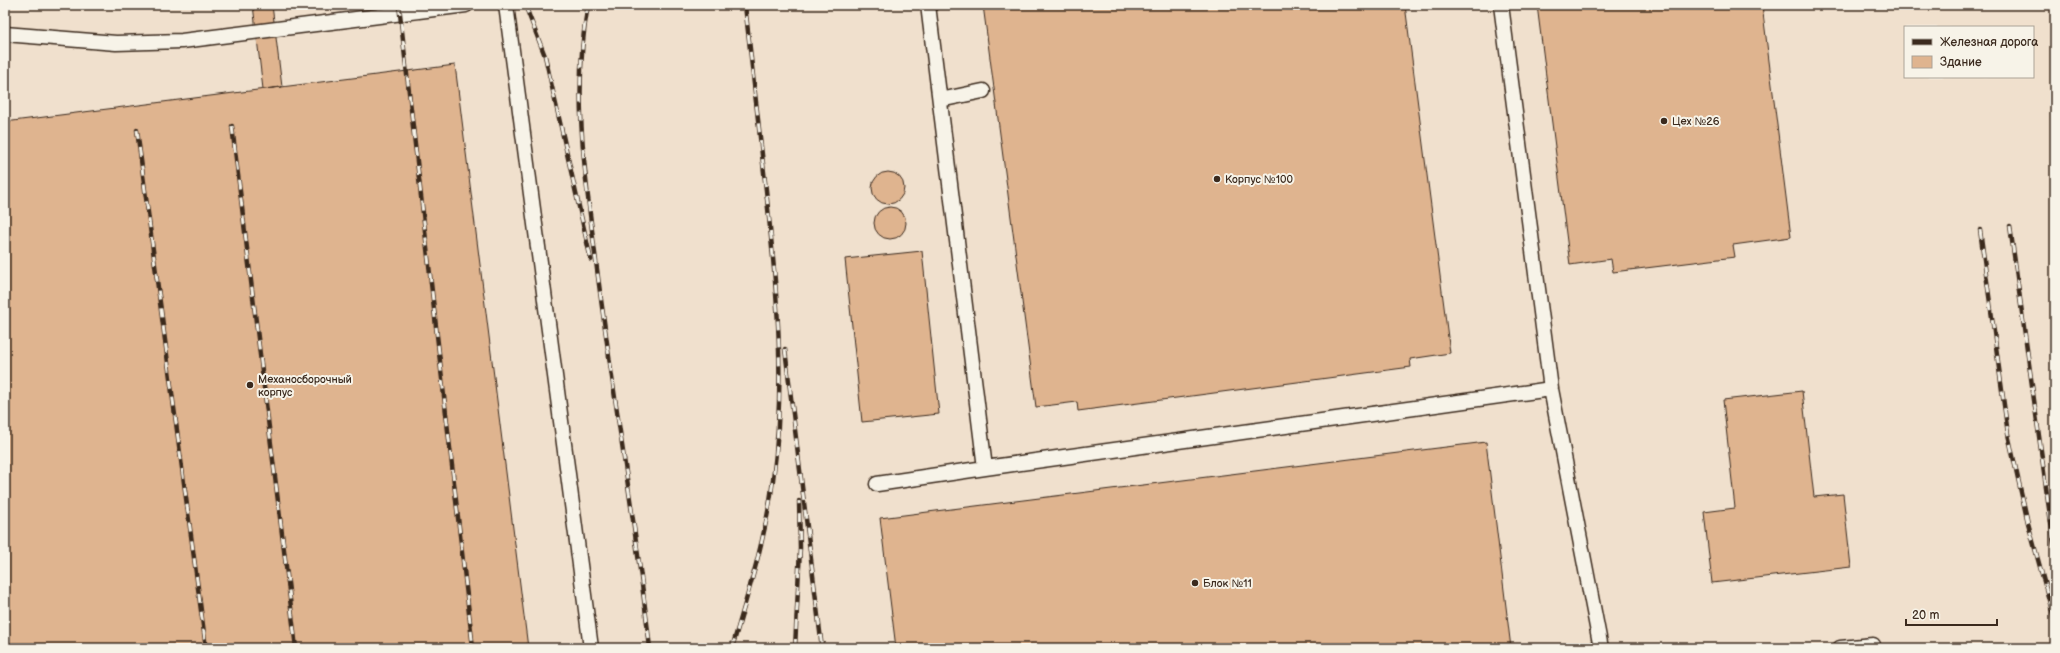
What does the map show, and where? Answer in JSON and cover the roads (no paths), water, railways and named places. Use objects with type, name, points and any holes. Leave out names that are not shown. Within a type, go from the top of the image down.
[{"type":"lane","points":[[5,34],[116,43],[182,41],[466,5]]},
{"type":"lane","points":[[506,5],[591,648]]},
{"type":"lane","points":[[928,5],[985,468]]},
{"type":"lane","points":[[1501,5],[1551,389],[1601,648]]},
{"type":"lane","points":[[940,100],[983,91]]},
{"type":"lane","points":[[877,484],[1551,389]]},
{"type":"lane","points":[[1840,648],[1873,645]]},
{"type":"railway","points":[[399,5],[473,648]]},
{"type":"railway","points":[[525,5],[545,56],[591,260]]},
{"type":"railway","points":[[588,5],[583,37],[581,69],[584,165],[602,309],[650,648]]},
{"type":"railway","points":[[732,648],[756,565],[766,523],[773,480],[779,406],[778,335],[774,263],[745,5]]},
{"type":"railway","points":[[232,126],[296,648]]},
{"type":"railway","points":[[137,130],[206,648]]},
{"type":"railway","points":[[2010,226],[2055,552]]},
{"type":"railway","points":[[1980,230],[2008,434],[2028,523],[2055,622]]},
{"type":"railway","points":[[785,349],[822,648]]},
{"type":"railway","points":[[795,648],[800,548],[799,501]]},
{"type":"place","name":"Цех №26","points":[[1664,121]]},
{"type":"place","name":"Корпус №100","points":[[1217,179]]},
{"type":"place","name":"Механосборочный корпус","points":[[250,385]]},
{"type":"place","name":"Блок №11","points":[[1195,583]]}]
